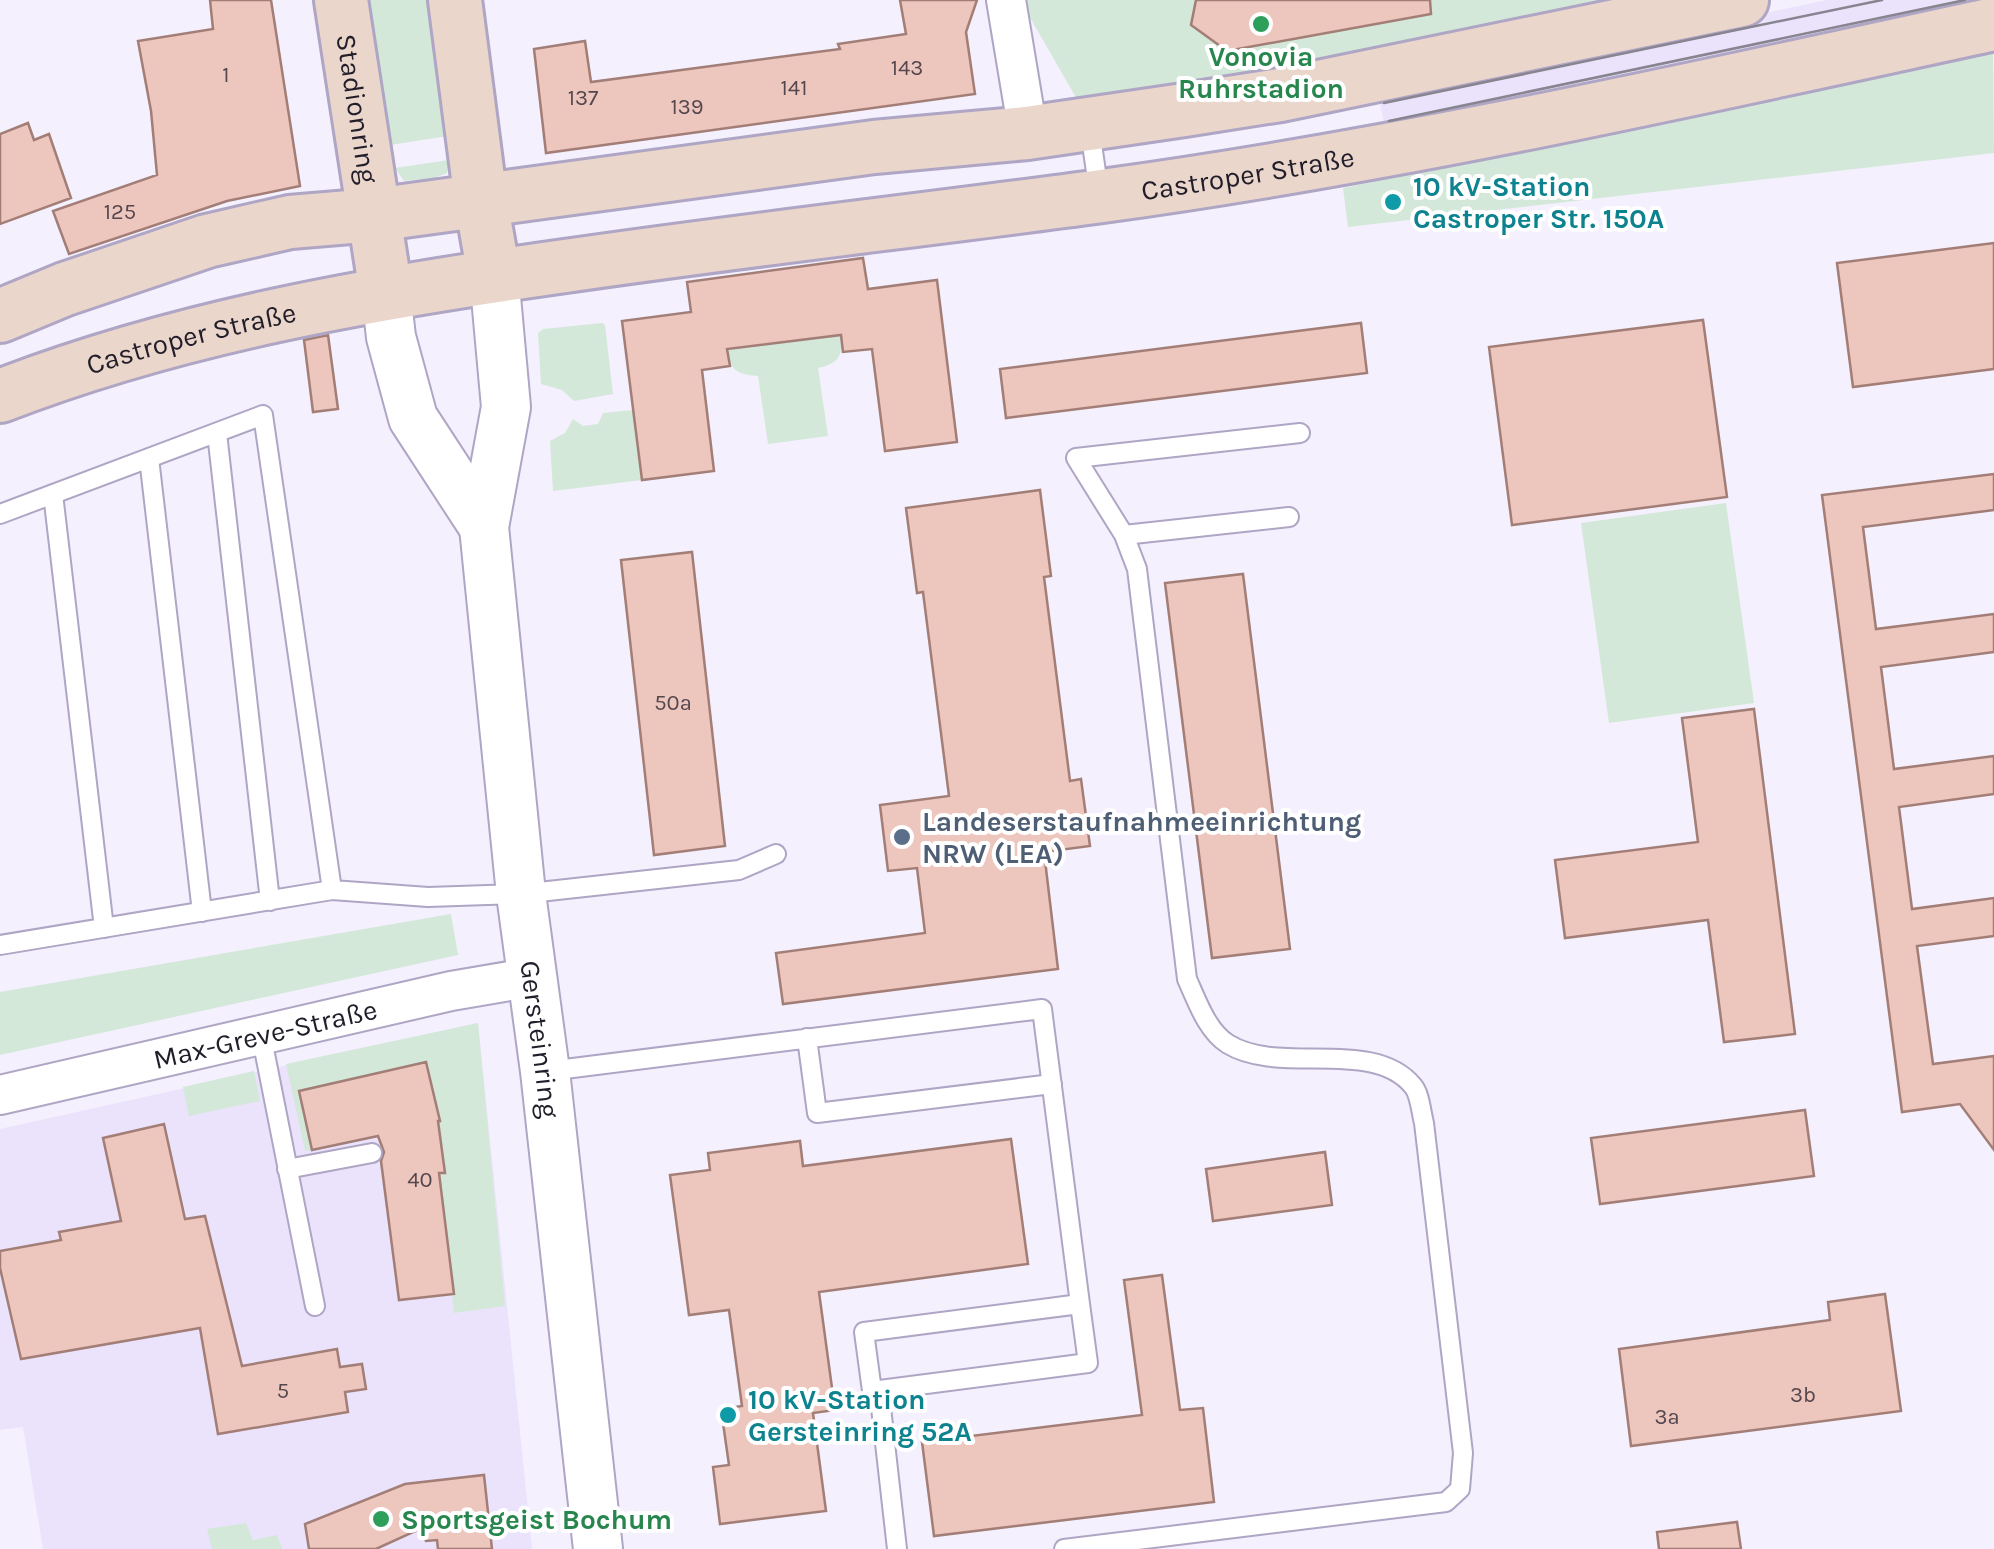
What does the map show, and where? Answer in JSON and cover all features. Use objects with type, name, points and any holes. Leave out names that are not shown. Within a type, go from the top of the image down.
[{"type":"main road","name":"Stadionring","points":[[341,0],[374,215]]},
{"type":"main road","points":[[455,0],[494,275]]},
{"type":"main road","points":[[0,316],[207,241],[290,222],[481,202],[874,147],[1090,124],[1280,95],[1742,0]]},
{"type":"main road","name":"Castroper Straße","points":[[0,396],[71,369],[157,344],[386,292],[1099,196],[1382,152],[1994,24]]},
{"type":"main road","points":[[374,215],[386,292]]},
{"type":"street","points":[[1006,0],[1024,114]]},
{"type":"street","name":"Gersteinring","points":[[494,275],[506,407],[484,528],[521,894],[598,1549]]},
{"type":"street","name":"Gersteinring","points":[[386,292],[391,337],[413,418],[484,528]]},
{"type":"street","name":"Max-Greve-Straße","points":[[0,1095],[484,984],[532,977]]},
{"type":"lane","points":[[1090,124],[1099,196]]},
{"type":"lane","points":[[0,514],[263,415],[332,890]]},
{"type":"lane","points":[[216,433],[270,901]]},
{"type":"lane","points":[[1064,1549],[1446,1502],[1460,1489],[1463,1452],[1424,1122],[1414,1087],[1389,1069],[1363,1061],[1261,1058],[1226,1043],[1205,1018],[1187,979],[1138,569],[1124,535],[1076,458],[1300,433]]},
{"type":"lane","points":[[149,458],[202,912]]},
{"type":"lane","points":[[54,494],[104,928]]},
{"type":"lane","points":[[1124,535],[1289,517]]},
{"type":"lane","points":[[0,946],[332,890],[428,897],[521,894],[739,870],[776,854]]},
{"type":"lane","points":[[544,1071],[1042,1008],[1088,1363],[872,1390],[864,1332],[1080,1304]]},
{"type":"lane","points":[[261,1034],[315,1306]]},
{"type":"lane","points":[[807,1038],[817,1112],[1052,1084]]},
{"type":"lane","points":[[288,1169],[372,1153]]},
{"type":"lane","points":[[879,1390],[897,1549]]},
{"type":"shaded area","points":[[1827,0],[1994,0],[1386,132],[1378,94]]},
{"type":"shaded area","points":[[478,1023],[532,1549],[43,1549],[23,1427],[0,1430],[0,1129]]},
{"type":"green space","points":[[354,0],[439,0],[454,135],[384,146]]},
{"type":"green space","points":[[1025,0],[1652,0],[1476,38],[1078,101],[1028,14]]},
{"type":"green space","points":[[1993,50],[1994,153],[1348,227],[1343,188]]},
{"type":"green space","points":[[449,160],[447,173],[434,178],[404,181],[395,168]]},
{"type":"green space","points":[[602,323],[613,394],[574,401],[562,390],[541,384],[538,333],[543,329]]},
{"type":"green space","points":[[841,335],[838,358],[818,368],[828,436],[768,444],[758,376],[736,370],[727,349]]},
{"type":"green space","points":[[633,410],[642,480],[553,491],[550,441],[565,433],[573,419],[583,426],[598,424],[603,413]]},
{"type":"green space","points":[[1726,503],[1754,703],[1609,723],[1581,523]]},
{"type":"green space","points":[[451,914],[458,955],[0,1055],[0,992]]},
{"type":"green space","points":[[478,1023],[505,1306],[454,1313],[439,1173],[445,1172],[440,1120],[426,1062],[299,1091],[312,1150],[305,1151],[286,1064]]},
{"type":"green space","points":[[254,1071],[260,1101],[189,1116],[183,1087]]},
{"type":"green space","points":[[246,1523],[253,1540],[277,1535],[282,1549],[212,1549],[207,1529]]},
{"type":"building","points":[[210,0],[271,0],[300,186],[227,201],[69,254],[53,211],[157,175],[151,111],[138,41],[213,29]]},
{"type":"building","points":[[900,0],[977,0],[966,32],[975,94],[546,153],[534,49],[585,41],[591,82],[840,49],[838,44],[906,34]]},
{"type":"building","name":"Vonovia Ruhrstadion","points":[[1196,0],[1430,0],[1431,14],[1227,51],[1191,25]]},
{"type":"building","points":[[28,123],[34,140],[49,134],[71,198],[0,224],[0,134]]},
{"type":"building","points":[[1994,243],[1994,369],[1853,387],[1837,263]]},
{"type":"building","points":[[863,258],[868,289],[937,280],[957,442],[885,451],[872,349],[843,352],[841,335],[727,349],[730,366],[702,370],[714,471],[642,480],[622,321],[691,312],[687,282]]},
{"type":"building","points":[[1703,320],[1727,497],[1512,525],[1489,347]]},
{"type":"building","points":[[1361,323],[1367,373],[1006,418],[1000,369]]},
{"type":"building","points":[[328,335],[338,409],[313,412],[304,340]]},
{"type":"building","points":[[1994,474],[1994,510],[1863,527],[1876,629],[1994,614],[1994,652],[1881,667],[1894,769],[1994,756],[1994,794],[1899,807],[1912,909],[1994,898],[1994,936],[1917,946],[1933,1064],[1994,1056],[1994,1150],[1960,1104],[1902,1112],[1822,495]]},
{"type":"building","points":[[1040,490],[1051,576],[1044,577],[1070,781],[1081,779],[1090,846],[1044,852],[1058,969],[783,1004],[776,953],[925,933],[917,868],[888,871],[880,805],[949,796],[923,592],[917,593],[906,508]]},
{"type":"building","points":[[692,552],[725,846],[654,855],[621,560]]},
{"type":"building","points":[[1243,574],[1290,949],[1212,958],[1165,583]]},
{"type":"building","points":[[1754,709],[1795,1034],[1724,1042],[1708,920],[1565,938],[1555,860],[1698,842],[1682,718]]},
{"type":"building","points":[[426,1062],[440,1121],[445,1173],[439,1173],[454,1294],[399,1300],[381,1161],[384,1152],[378,1136],[312,1150],[299,1091]]},
{"type":"building","points":[[1805,1110],[1814,1176],[1600,1204],[1591,1138]]},
{"type":"building","points":[[164,1124],[185,1219],[205,1216],[242,1366],[337,1349],[340,1367],[362,1364],[366,1389],[345,1392],[348,1412],[218,1434],[200,1328],[21,1359],[0,1268],[0,1251],[61,1240],[59,1232],[121,1221],[103,1138]]},
{"type":"building","points":[[1011,1139],[1028,1264],[819,1292],[835,1410],[813,1413],[826,1511],[720,1524],[713,1467],[729,1465],[721,1409],[742,1406],[729,1310],[689,1315],[670,1175],[710,1170],[708,1153],[800,1141],[803,1166]]},
{"type":"building","points":[[1325,1152],[1332,1205],[1213,1221],[1206,1169]]},
{"type":"building","points":[[1162,1275],[1180,1410],[1203,1408],[1214,1502],[934,1536],[922,1442],[1142,1415],[1124,1280]]},
{"type":"building","points":[[1885,1294],[1901,1411],[1631,1446],[1619,1349],[1830,1320],[1828,1302]]},
{"type":"building","points":[[484,1475],[492,1549],[438,1549],[437,1540],[426,1541],[424,1527],[376,1549],[309,1549],[305,1524],[405,1484]]},
{"type":"building","points":[[1737,1522],[1741,1549],[1659,1549],[1657,1532]]},
{"type":"tram line","points":[[1384,103],[1882,0]]},
{"type":"tram line","points":[[1389,121],[1965,0]]},
{"type":"place","name":"Vonovia Ruhrstadion","points":[[1261,24]]},
{"type":"place","name":"10 kV-Station Castroper Str. 150A","points":[[1393,202]]},
{"type":"place","name":"Landeserstaufnahmeeinrichtung NRW (LEA)","points":[[902,837]]},
{"type":"place","name":"10 kV-Station Gersteinring 52A","points":[[728,1415]]},
{"type":"place","name":"Sportsgeist Bochum","points":[[381,1519]]}]
